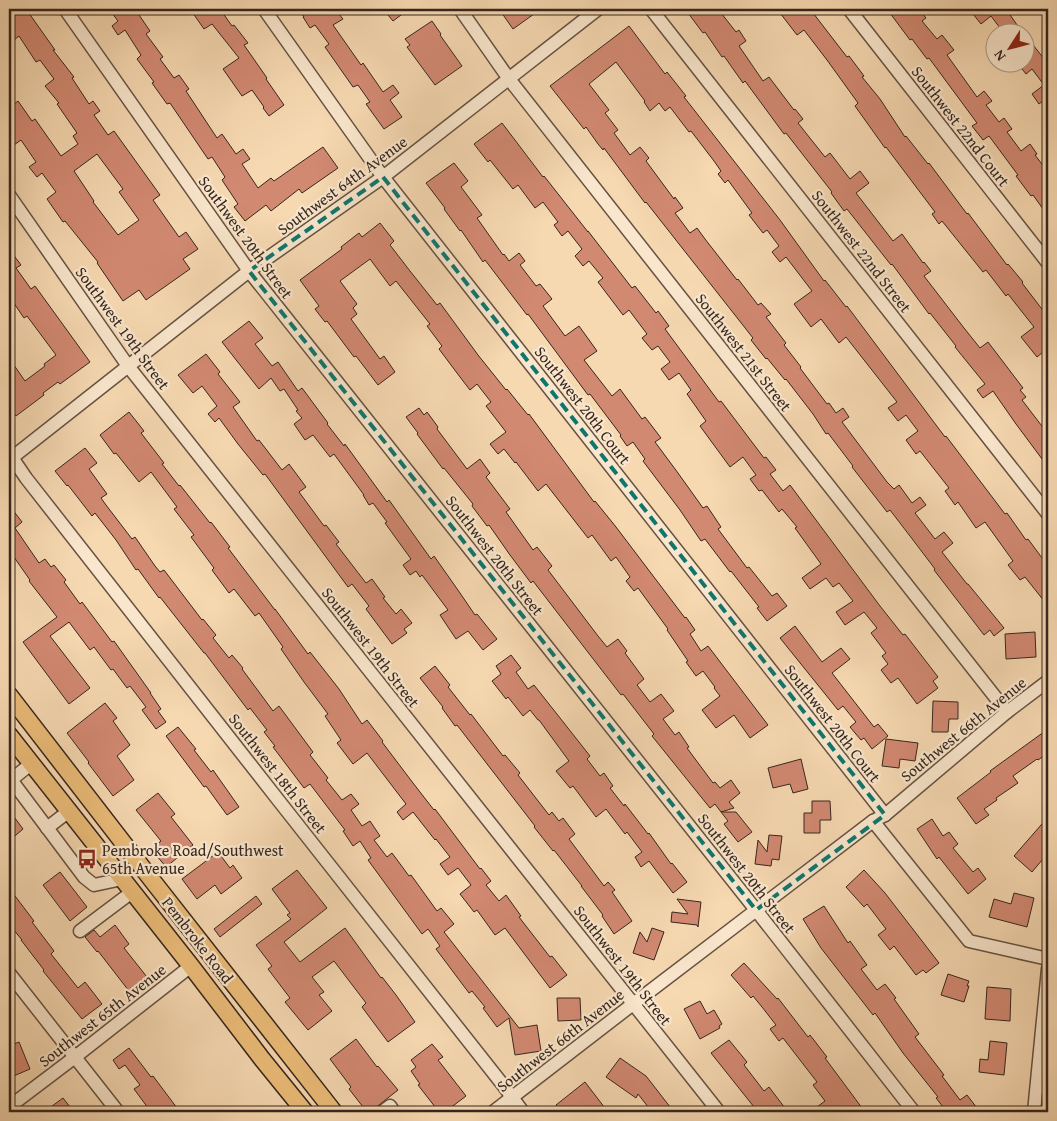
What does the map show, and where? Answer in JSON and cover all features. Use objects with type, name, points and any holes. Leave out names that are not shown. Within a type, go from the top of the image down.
[{"type":"main road","name":"Pembroke Road","points":[[9,695],[334,1112]]},
{"type":"main road","name":"Pembroke Road","points":[[11,740],[32,764],[284,1088],[305,1112]]},
{"type":"main road","points":[[191,966],[218,980],[285,1064],[299,1068]]},
{"type":"main road","points":[[284,1088],[302,1093],[318,1112]]},
{"type":"street","name":"Southwest 20th Street","points":[[65,9],[249,272],[756,910],[914,1112]]},
{"type":"street","name":"Southwest 20th Court","points":[[264,9],[383,177],[879,818],[969,941],[1048,959]]},
{"type":"street","name":"Southwest 21st Street","points":[[460,9],[509,79],[1007,712]]},
{"type":"street","name":"Southwest 64th Avenue","points":[[10,457],[249,272],[383,177],[598,9]]},
{"type":"street","name":"Southwest 22nd Street","points":[[651,9],[1048,514]]},
{"type":"street","name":"Southwest 22nd Court","points":[[849,9],[1048,263]]},
{"type":"street","name":"Southwest 19th Street","points":[[9,195],[128,366],[718,1112]]},
{"type":"street","name":"Southwest 18th Street","points":[[10,457],[523,1112]]},
{"type":"street","name":"Southwest 66th Avenue","points":[[493,1112],[879,818],[1007,712],[1048,681]]},
{"type":"street","points":[[32,764],[10,778],[84,876],[94,885],[122,878]]},
{"type":"street","points":[[47,828],[69,811]]},
{"type":"street","points":[[80,931],[132,892]]},
{"type":"street","name":"Southwest 65th Avenue","points":[[9,1107],[191,966]]},
{"type":"street","points":[[1034,1112],[1048,969]]},
{"type":"street","points":[[9,973],[118,1112]]},
{"type":"street","points":[[382,1112],[390,1106],[394,1112]]},
{"type":"highlighted area","points":[[383,177],[885,815],[756,910],[249,271]]},
{"type":"building","points":[[9,9],[26,9],[55,50],[53,50],[74,77],[72,78],[89,104],[93,101],[100,111],[94,115],[108,135],[114,131],[160,195],[153,200],[179,237],[186,232],[198,249],[183,259],[190,269],[146,300],[139,290],[123,301],[98,262],[65,221],[63,222],[47,199],[56,192],[42,173],[37,177],[29,167],[36,162],[21,140],[14,145],[9,137],[9,108],[18,101],[32,121],[35,119],[61,156],[78,144],[73,136],[77,133],[57,104],[59,103],[45,86],[54,79],[40,60],[36,62],[19,36],[9,44],[9,23],[13,20],[9,14]],"holes":[[[97,154],[123,189],[119,192],[139,220],[118,235],[93,202],[74,171]]]},
{"type":"building","points":[[109,9],[135,9],[150,31],[146,34],[163,57],[160,59],[174,78],[179,75],[189,89],[186,91],[217,138],[222,134],[236,154],[243,149],[250,159],[242,164],[258,188],[271,178],[274,181],[323,147],[338,168],[302,193],[299,189],[271,211],[266,205],[245,221],[234,207],[238,204],[222,180],[225,177],[212,157],[208,159],[170,103],[167,104],[152,83],[154,82],[137,59],[141,55],[125,30],[118,35],[112,26],[118,21]]},
{"type":"building","points":[[190,9],[220,9],[232,26],[234,25],[248,43],[244,45],[284,105],[269,116],[252,90],[242,96],[223,69],[239,58],[212,24],[204,29]]},
{"type":"building","points":[[298,9],[335,9],[343,19],[333,25],[383,92],[393,85],[399,93],[390,100],[402,117],[384,129],[366,104],[370,102],[358,85],[353,87],[325,47],[329,44],[315,25],[310,28]]},
{"type":"building","points":[[383,9],[409,9],[393,21]]},
{"type":"building","points":[[499,9],[541,9],[513,29]]},
{"type":"building","points":[[694,9],[718,9],[736,32],[739,30],[746,41],[739,46],[763,81],[769,77],[803,119],[798,123],[825,157],[830,153],[850,179],[860,171],[869,183],[856,193],[893,241],[902,234],[931,271],[924,276],[964,328],[980,348],[988,342],[1023,388],[1020,390],[1026,397],[1022,400],[1048,434],[1048,467],[993,391],[983,398],[977,390],[985,384],[892,264],[847,209],[844,211],[832,192],[786,133],[784,134],[745,81],[743,83],[705,32],[703,33],[688,13]]},
{"type":"building","points":[[777,9],[810,9],[864,76],[862,77],[880,99],[905,137],[929,163],[1007,265],[1023,282],[1048,317],[1048,348],[1037,357],[1021,337],[1034,327],[986,270],[983,272],[942,221],[939,224],[932,214],[935,212],[855,106],[858,103],[827,60],[804,30],[797,35]]},
{"type":"building","points":[[887,9],[919,9],[926,18],[922,21],[937,39],[942,35],[954,50],[947,55],[977,97],[984,91],[992,101],[986,105],[999,122],[1004,118],[1012,129],[1007,132],[1021,151],[1030,144],[1037,154],[1035,155],[1048,172],[1048,216],[1016,176],[1018,175],[989,136],[983,140],[972,126],[977,123],[929,58],[927,59],[912,39],[910,40]]},
{"type":"building","points":[[969,9],[1006,9],[1015,22],[996,22],[991,16],[981,24]]},
{"type":"building","points":[[432,21],[462,66],[435,85],[407,47],[410,45],[405,39]]},
{"type":"building","points":[[629,26],[665,74],[667,72],[686,96],[684,97],[780,220],[824,281],[847,306],[945,437],[1048,566],[1048,606],[1025,577],[1020,580],[1008,565],[1013,561],[985,522],[976,528],[958,502],[955,505],[945,491],[949,488],[920,451],[916,454],[906,440],[918,431],[906,415],[898,421],[888,408],[897,402],[846,337],[839,343],[821,319],[811,327],[794,304],[812,291],[786,257],[780,262],[772,252],[779,246],[767,230],[763,233],[749,215],[752,213],[728,180],[725,183],[718,174],[721,171],[714,161],[670,107],[665,111],[659,103],[650,111],[645,101],[616,62],[589,84],[609,110],[605,113],[618,130],[614,133],[630,155],[640,147],[649,158],[646,161],[674,199],[675,197],[683,208],[675,213],[690,233],[697,228],[758,305],[761,303],[771,314],[766,317],[786,343],[784,345],[827,404],[829,403],[836,413],[843,408],[849,417],[842,422],[887,482],[894,489],[899,485],[912,503],[920,497],[926,505],[915,513],[935,539],[944,532],[953,543],[942,552],[1004,628],[994,636],[990,630],[984,635],[890,510],[887,512],[786,379],[766,359],[751,340],[753,338],[645,203],[604,148],[603,150],[586,127],[584,129],[550,86]]},
{"type":"building","points":[[1034,46],[1048,64],[1048,97],[1039,104],[1032,94],[1044,85],[1034,72]]},
{"type":"building","points":[[502,123],[632,288],[635,286],[656,313],[658,311],[669,326],[665,329],[719,402],[721,401],[764,458],[766,457],[776,470],[770,474],[783,491],[790,485],[880,606],[903,635],[905,634],[938,677],[933,681],[938,688],[917,704],[898,678],[891,683],[881,670],[888,664],[882,656],[886,653],[871,633],[877,628],[864,612],[845,625],[836,612],[853,601],[839,583],[833,587],[826,578],[810,589],[802,578],[821,564],[795,528],[797,527],[782,509],[779,512],[762,490],[759,491],[750,479],[756,475],[743,457],[730,467],[700,426],[706,421],[687,394],[691,390],[679,373],[669,380],[661,369],[670,362],[658,346],[652,350],[642,338],[647,334],[629,310],[623,315],[598,282],[603,278],[589,261],[583,266],[575,256],[582,249],[568,231],[562,236],[554,225],[558,222],[543,202],[535,208],[518,185],[513,189],[490,160],[488,162],[474,144]]},
{"type":"building","points":[[454,163],[468,181],[461,187],[482,215],[477,218],[503,255],[509,261],[519,253],[525,261],[520,265],[536,286],[540,284],[552,299],[543,306],[565,336],[579,326],[597,351],[584,360],[612,396],[620,389],[642,419],[645,417],[661,438],[655,442],[703,508],[707,506],[721,527],[718,529],[747,568],[749,567],[772,596],[777,593],[787,606],[767,621],[757,608],[759,607],[705,539],[701,541],[643,461],[645,459],[633,442],[627,446],[621,435],[590,394],[588,395],[528,314],[485,260],[483,262],[426,183]]},
{"type":"building","points":[[380,223],[394,241],[390,245],[410,271],[437,305],[440,303],[506,390],[529,414],[594,502],[616,527],[686,617],[695,630],[690,634],[701,651],[708,646],[768,725],[750,738],[734,715],[716,728],[702,710],[720,696],[715,687],[703,671],[696,676],[668,629],[638,588],[634,591],[626,581],[630,577],[616,557],[611,561],[592,535],[588,538],[546,484],[538,491],[504,449],[498,454],[490,444],[506,432],[486,406],[491,402],[477,384],[470,390],[439,349],[442,346],[427,326],[430,324],[396,281],[390,286],[370,259],[340,281],[357,304],[353,308],[357,314],[351,319],[380,359],[384,356],[395,372],[378,385],[327,321],[325,322],[315,309],[319,306],[300,280],[342,249],[341,247],[359,233],[362,237]]},
{"type":"building","points":[[9,249],[21,265],[16,268],[31,289],[35,286],[90,362],[60,384],[58,382],[16,416],[9,407],[9,358],[25,381],[56,355],[27,316],[24,318],[9,296]]},
{"type":"building","points":[[249,321],[263,338],[255,344],[272,366],[278,362],[298,391],[302,388],[387,502],[389,500],[431,559],[434,556],[475,615],[477,614],[497,639],[483,650],[468,631],[456,639],[440,615],[448,610],[422,575],[420,577],[416,571],[410,575],[403,565],[411,559],[373,503],[369,505],[364,495],[334,454],[330,457],[313,435],[305,440],[294,424],[302,418],[284,389],[280,391],[271,378],[259,389],[222,342]]},
{"type":"building","points":[[206,354],[220,372],[218,374],[240,402],[233,407],[257,441],[259,440],[282,470],[289,464],[306,487],[299,492],[324,526],[326,525],[339,542],[336,544],[366,583],[372,579],[385,597],[383,598],[396,614],[401,609],[412,623],[404,629],[407,633],[392,644],[366,609],[369,606],[352,584],[348,587],[265,474],[263,475],[219,418],[215,422],[208,414],[217,406],[202,386],[193,393],[178,375]]},
{"type":"building","points":[[419,408],[424,415],[427,412],[438,427],[437,429],[467,469],[480,459],[490,473],[486,477],[510,509],[506,512],[533,550],[537,547],[552,566],[548,570],[598,636],[607,647],[618,639],[627,651],[625,653],[644,679],[637,685],[650,702],[661,694],[674,711],[663,719],[675,735],[679,732],[689,747],[687,748],[713,783],[715,782],[720,788],[731,780],[740,793],[729,802],[734,808],[721,812],[715,804],[710,808],[652,736],[654,734],[623,694],[621,695],[533,581],[531,583],[489,525],[487,526],[472,506],[473,504],[443,469],[406,417]]},
{"type":"building","points":[[129,412],[144,431],[141,433],[164,463],[162,464],[211,522],[230,547],[228,548],[308,654],[310,652],[339,689],[362,724],[367,720],[413,783],[491,881],[486,885],[499,901],[506,895],[521,916],[519,917],[550,957],[552,956],[567,975],[550,988],[505,928],[495,935],[477,910],[474,912],[460,894],[471,885],[458,868],[448,875],[440,864],[450,857],[413,812],[403,820],[397,812],[406,804],[367,753],[353,764],[337,743],[341,740],[325,716],[328,714],[281,649],[283,647],[259,613],[255,616],[234,589],[229,593],[212,570],[214,568],[191,537],[194,535],[174,509],[177,507],[151,472],[139,482],[100,435]]},
{"type":"building","points":[[85,448],[97,463],[89,469],[107,494],[101,498],[106,505],[132,539],[135,537],[160,572],[164,570],[202,620],[216,635],[213,638],[229,658],[232,655],[243,668],[273,711],[279,706],[313,752],[310,755],[342,800],[351,794],[359,804],[351,810],[362,826],[370,821],[380,836],[374,840],[387,857],[392,853],[409,876],[411,875],[437,911],[441,908],[454,924],[444,932],[519,1028],[537,1025],[541,1051],[515,1055],[509,1018],[497,1027],[483,1008],[485,1007],[472,991],[469,993],[436,949],[440,946],[428,929],[422,934],[368,860],[371,858],[360,841],[353,846],[343,831],[345,830],[310,784],[304,788],[273,747],[275,746],[264,732],[267,730],[250,708],[248,710],[138,569],[136,570],[95,513],[92,516],[55,471]]},
{"type":"building","points":[[9,505],[22,522],[15,528],[39,563],[45,559],[51,567],[54,565],[66,580],[64,582],[80,604],[82,602],[112,642],[114,641],[151,693],[161,709],[158,711],[166,722],[156,729],[142,710],[146,707],[130,686],[127,688],[94,647],[90,650],[69,622],[50,636],[90,688],[69,704],[23,642],[57,617],[29,581],[9,550]]},
{"type":"building","points":[[795,626],[822,662],[841,648],[850,659],[832,673],[874,727],[878,724],[888,736],[872,749],[864,738],[861,740],[850,727],[856,722],[843,706],[838,710],[780,638]]},
{"type":"building","points":[[1035,632],[1036,657],[1006,659],[1005,634]]},
{"type":"building","points":[[511,655],[521,668],[516,672],[528,689],[534,685],[590,756],[587,759],[600,776],[604,773],[613,786],[610,788],[649,833],[671,864],[687,882],[673,893],[649,861],[641,867],[635,857],[642,852],[606,809],[596,817],[573,786],[570,788],[556,771],[569,761],[539,720],[530,710],[523,716],[492,681],[501,674],[496,666]]},
{"type":"building","points":[[435,666],[450,685],[448,687],[470,715],[503,756],[505,755],[520,773],[518,775],[549,815],[552,812],[559,821],[563,818],[575,834],[569,839],[604,886],[608,882],[615,890],[612,892],[632,921],[614,934],[582,886],[534,827],[457,725],[455,726],[420,678]]},
{"type":"building","points":[[933,701],[958,702],[958,719],[949,719],[948,732],[932,732]]},
{"type":"building","points":[[105,703],[117,718],[113,721],[130,745],[117,756],[134,780],[113,796],[67,733]]},
{"type":"building","points":[[178,727],[196,749],[194,750],[211,772],[213,770],[239,807],[227,815],[166,736]]},
{"type":"building","points":[[1048,729],[1048,753],[1013,776],[1018,783],[984,809],[989,815],[976,824],[957,798],[990,771]]},
{"type":"building","points":[[886,739],[918,743],[915,761],[900,759],[899,768],[882,766]]},
{"type":"building","points":[[801,759],[808,789],[793,793],[790,784],[773,788],[768,768]]},
{"type":"building","points":[[158,793],[175,814],[171,817],[193,845],[166,867],[151,849],[161,841],[136,810]]},
{"type":"building","points":[[812,801],[830,801],[831,820],[820,820],[820,833],[804,833],[804,813],[812,813]]},
{"type":"building","points":[[9,810],[23,829],[9,841]]},
{"type":"building","points":[[721,812],[736,812],[752,832],[738,842],[724,824],[728,821]]},
{"type":"building","points":[[1048,817],[1048,853],[1032,872],[1014,856]]},
{"type":"building","points":[[932,819],[943,836],[949,832],[958,844],[953,848],[973,872],[978,868],[986,879],[968,894],[939,857],[937,859],[917,829]]},
{"type":"building","points":[[769,835],[782,836],[779,860],[772,859],[771,866],[755,864],[758,840],[767,852]]},
{"type":"building","points":[[218,852],[230,868],[233,865],[242,878],[221,894],[215,885],[197,899],[182,879]]},
{"type":"building","points":[[297,870],[327,908],[284,942],[300,962],[345,928],[415,1022],[388,1042],[362,1007],[366,1003],[334,961],[312,977],[324,992],[319,995],[332,1011],[308,1030],[285,1002],[290,998],[268,969],[272,966],[256,945],[291,919],[287,915],[290,913],[272,889]]},
{"type":"building","points":[[864,870],[885,893],[939,963],[926,973],[923,970],[916,975],[894,946],[890,950],[878,935],[886,929],[867,904],[864,907],[846,887]]},
{"type":"building","points":[[60,872],[87,907],[70,921],[43,885]]},
{"type":"building","points":[[9,888],[54,951],[51,954],[78,988],[85,982],[102,1004],[82,1019],[43,971],[9,924],[15,920],[9,912]]},
{"type":"building","points":[[1014,893],[1034,898],[1027,927],[989,917],[994,899],[1011,904]]},
{"type":"building","points":[[256,896],[262,904],[220,937],[214,929]]},
{"type":"building","points":[[677,899],[701,902],[698,927],[697,925],[671,922],[672,912],[688,914]]},
{"type":"building","points":[[824,906],[848,943],[850,941],[867,965],[861,969],[877,990],[885,984],[896,998],[894,999],[919,1034],[915,1037],[944,1075],[942,1076],[960,1100],[967,1095],[980,1112],[947,1112],[936,1098],[938,1097],[903,1053],[875,1013],[873,1015],[821,948],[803,919]]},
{"type":"building","points":[[115,925],[129,944],[124,948],[147,977],[129,991],[85,937],[94,930],[100,937]]},
{"type":"building","points":[[652,928],[664,932],[654,960],[633,953],[640,932],[647,942]]},
{"type":"building","points":[[744,963],[778,998],[808,1037],[810,1035],[865,1112],[810,1112],[825,1101],[813,1085],[817,1082],[783,1038],[779,1041],[770,1029],[776,1025],[762,1007],[753,996],[751,998],[731,975]]},
{"type":"building","points":[[948,974],[969,981],[964,1002],[941,995]]},
{"type":"building","points":[[987,987],[1011,989],[1010,1021],[985,1019]]},
{"type":"building","points":[[557,998],[580,998],[581,1020],[558,1021]]},
{"type":"building","points":[[700,1001],[707,1014],[714,1010],[722,1024],[719,1026],[720,1028],[700,1039],[684,1009]]},
{"type":"building","points":[[356,1039],[377,1067],[398,1090],[370,1112],[367,1112],[349,1089],[351,1087],[330,1059]]},
{"type":"building","points":[[729,1040],[747,1062],[744,1065],[764,1091],[769,1087],[788,1112],[758,1112],[711,1053]]},
{"type":"building","points":[[990,1041],[1007,1043],[1004,1075],[979,1072],[980,1059],[988,1060]]},
{"type":"building","points":[[19,1042],[30,1069],[9,1078],[9,1046]]},
{"type":"building","points":[[432,1044],[443,1057],[438,1060],[466,1096],[445,1112],[439,1112],[418,1085],[420,1084],[411,1071],[416,1067],[411,1060]]},
{"type":"building","points":[[129,1048],[180,1112],[151,1112],[134,1089],[140,1085],[125,1065],[119,1069],[113,1060]]},
{"type":"building","points":[[620,1058],[646,1076],[674,1112],[652,1112],[638,1094],[636,1098],[606,1077]]},
{"type":"building","points":[[585,1082],[608,1112],[562,1112],[556,1105]]},
{"type":"building","points":[[63,1098],[74,1112],[44,1112]]},
{"type":"place","name":"Pembroke Road/Southwest 65th Avenue","points":[[87,859]]}]
